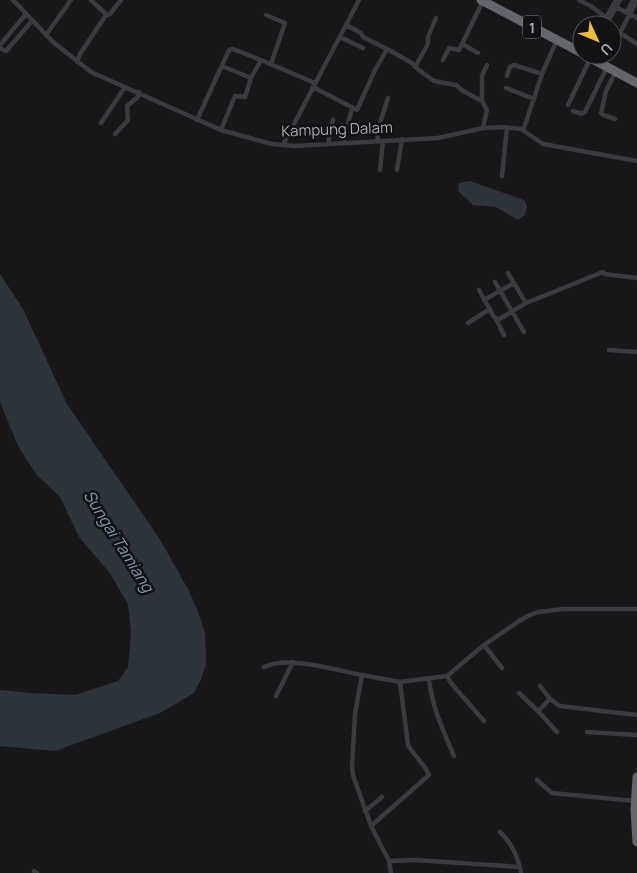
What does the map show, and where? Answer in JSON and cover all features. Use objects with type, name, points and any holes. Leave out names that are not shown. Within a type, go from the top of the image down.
[{"type":"highway","name":"1","points":[[491,2],[572,47]]},
{"type":"highway","name":"1","points":[[491,2],[572,42]]},
{"type":"highway","name":"1","points":[[605,65],[637,82]]},
{"type":"highway","name":"1","points":[[611,65],[637,76]]},
{"type":"highway","points":[[637,777],[635,801],[637,842]]},
{"type":"street","name":"Kampung Dalam","points":[[13,0],[46,35],[91,72],[221,130],[283,145],[447,137],[484,128],[507,127],[523,131],[543,144],[637,161]]},
{"type":"street","points":[[46,35],[71,0]]},
{"type":"street","points":[[92,0],[106,15]]},
{"type":"street","points":[[77,62],[80,54],[106,15],[110,14],[121,0]]},
{"type":"street","points":[[283,145],[359,0]]},
{"type":"street","points":[[579,0],[591,6],[601,15]]},
{"type":"street","points":[[610,15],[616,0]]},
{"type":"street","points":[[611,15],[620,0]]},
{"type":"street","points":[[633,0],[620,34],[637,44]]},
{"type":"street","points":[[628,13],[637,0]]},
{"type":"street","points":[[443,60],[448,49],[458,50],[491,2]]},
{"type":"street","points":[[616,7],[637,18]]},
{"type":"street","points":[[26,14],[0,46],[6,51],[32,21]]},
{"type":"street","points":[[266,15],[285,23],[271,64]]},
{"type":"street","points":[[415,67],[428,44],[428,37],[436,18]]},
{"type":"street","points":[[346,25],[362,33],[363,38],[408,60],[433,80],[456,84],[463,91],[482,101]]},
{"type":"street","points":[[340,37],[363,48]]},
{"type":"street","points":[[523,131],[542,74],[557,40]]},
{"type":"street","points":[[462,44],[478,53]]},
{"type":"street","points":[[197,120],[231,49],[271,64],[314,85],[357,110],[375,70],[387,49]]},
{"type":"street","points":[[221,130],[234,97],[245,97],[251,78],[261,60]]},
{"type":"street","points":[[484,128],[487,110],[482,101],[482,76],[487,65]]},
{"type":"street","points":[[507,76],[510,67],[514,65],[542,74]]},
{"type":"street","points":[[568,104],[584,65]]},
{"type":"street","points":[[222,66],[251,78]]},
{"type":"street","points":[[573,111],[584,113],[612,69]]},
{"type":"street","points":[[612,69],[601,113],[603,116],[615,120]]},
{"type":"street","points":[[101,123],[125,87]]},
{"type":"street","points":[[506,88],[534,99]]},
{"type":"street","points":[[115,134],[128,120],[127,106],[138,97],[139,92]]},
{"type":"street","points":[[377,141],[388,98]]},
{"type":"street","points":[[343,143],[352,108]]},
{"type":"street","points":[[328,144],[333,120]]},
{"type":"street","points":[[502,176],[507,127]]},
{"type":"street","points":[[398,170],[402,139]]},
{"type":"street","points":[[380,170],[383,141]]},
{"type":"street","points":[[496,319],[498,320],[526,303],[603,272],[605,274],[637,278]]},
{"type":"street","points":[[508,273],[526,303]]},
{"type":"street","points":[[495,282],[511,313],[524,332]]},
{"type":"street","points":[[484,300],[514,282]]},
{"type":"street","points":[[479,290],[504,335]]},
{"type":"street","points":[[468,323],[490,309]]},
{"type":"street","points":[[609,350],[637,352]]},
{"type":"street","points":[[264,667],[273,662],[293,662],[400,682],[429,679],[447,676],[484,645],[519,620],[538,612],[581,608],[637,610]]},
{"type":"street","points":[[484,645],[502,668]]},
{"type":"street","points":[[276,696],[293,662]]},
{"type":"street","points":[[362,675],[355,714],[353,775],[371,826],[390,861],[391,873]]},
{"type":"street","points":[[447,676],[484,721]]},
{"type":"street","points":[[429,679],[435,712],[454,756]]},
{"type":"street","points":[[371,826],[429,775],[423,763],[408,745],[400,682]]},
{"type":"street","points":[[540,686],[558,706],[637,715]]},
{"type":"street","points":[[519,693],[557,732]]},
{"type":"street","points":[[538,711],[550,699]]},
{"type":"street","points":[[587,732],[637,736]]},
{"type":"street","points":[[537,780],[552,792],[635,801]]},
{"type":"street","points":[[365,812],[382,797]]},
{"type":"street","points":[[390,861],[415,860],[521,870],[508,839],[500,832]]},
{"type":"water","points":[[470,181],[524,200],[527,206],[525,215],[518,220],[496,207],[473,205],[458,191],[459,183]]},
{"type":"water","name":"Sungai Tamiang","points":[[0,274],[23,309],[67,404],[159,538],[188,589],[205,633],[206,664],[194,693],[160,713],[55,751],[0,746],[0,690],[75,695],[118,681],[128,667],[131,633],[128,604],[109,572],[79,537],[60,497],[36,474],[18,446],[0,402]]}]
